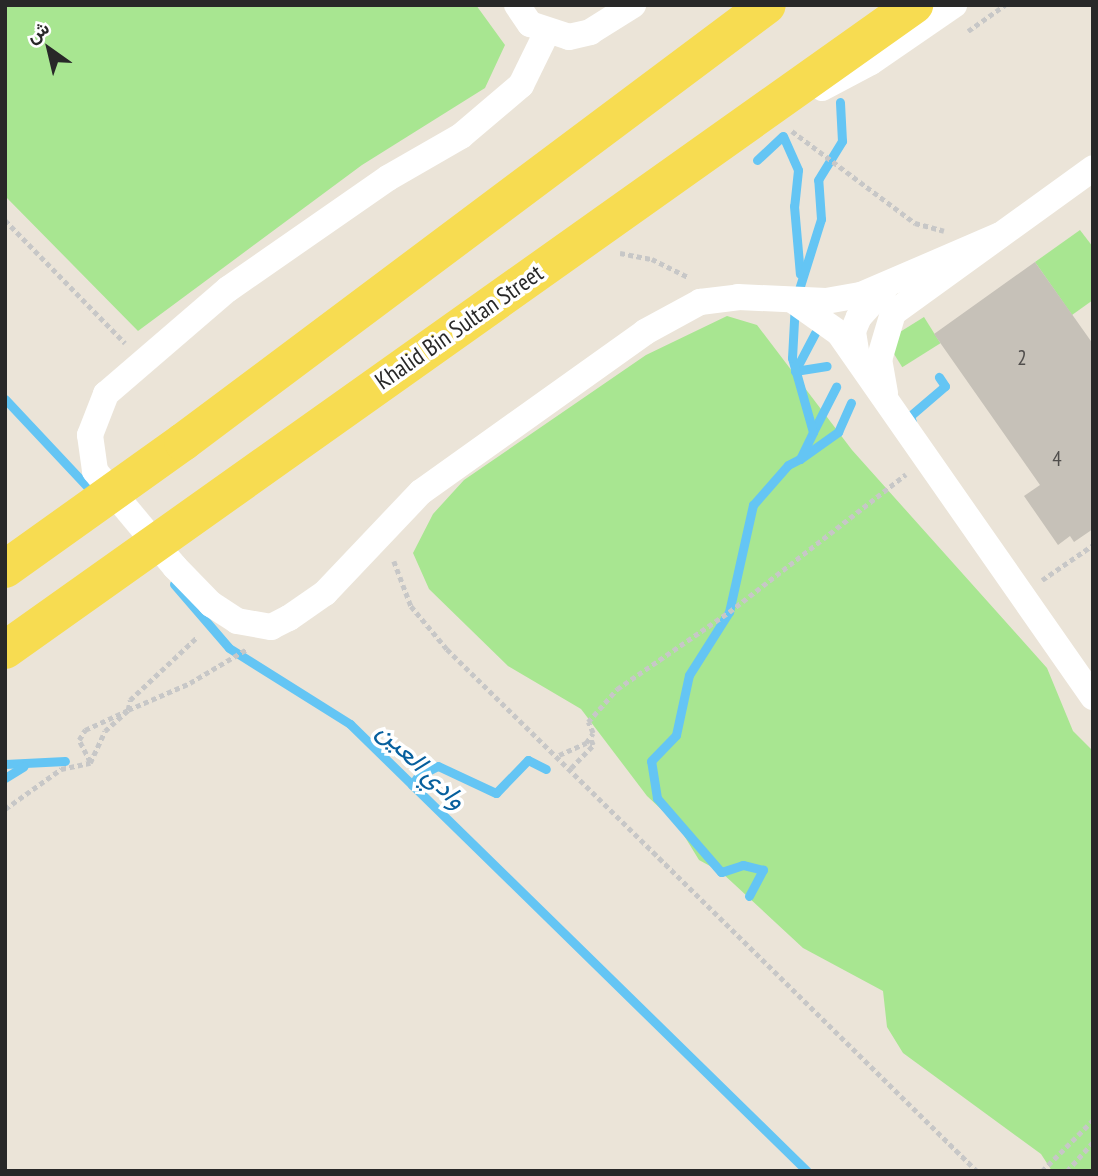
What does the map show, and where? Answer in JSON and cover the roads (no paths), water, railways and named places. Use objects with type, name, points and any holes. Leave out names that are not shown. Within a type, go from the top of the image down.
[{"type":"main road","points":[[13,563],[183,442],[683,65],[767,5]]},
{"type":"main road","name":"Khalid Bin Sultan Street","points":[[5,650],[914,5]]},
{"type":"street","points":[[517,5],[530,24],[547,32],[569,37],[590,32],[633,5]]},
{"type":"street","points":[[683,65],[746,5]]},
{"type":"street","points":[[727,137],[871,62],[954,5]]},
{"type":"street","points":[[547,32],[521,85],[461,136],[388,178],[228,289],[106,394],[90,435],[95,471],[211,604],[237,621],[271,627],[325,593],[421,492],[645,332],[700,302],[738,298],[795,302],[862,295],[1000,235]]},
{"type":"street","points":[[887,401],[879,360],[893,313],[1000,235],[1090,176]]},
{"type":"street","points":[[858,359],[853,331],[859,317],[875,295],[892,283]]},
{"type":"street","points":[[795,302],[830,323],[858,359],[1093,697]]},
{"type":"waterway","points":[[749,896],[763,870],[743,865],[721,872],[657,798],[651,761],[676,735],[689,675],[729,612],[753,505],[788,465],[800,459],[813,432],[792,358],[795,302],[821,219],[818,180],[842,141],[840,102]]},
{"type":"waterway","points":[[757,160],[783,136],[798,170],[794,206],[800,274]]},
{"type":"waterway","points":[[795,371],[815,333]]},
{"type":"waterway","points":[[795,371],[827,366]]},
{"type":"waterway","points":[[912,422],[910,416],[945,386],[939,377]]},
{"type":"waterway","points":[[813,432],[836,387]]},
{"type":"waterway","name":"وادي العين","points":[[5,399],[95,495]]},
{"type":"waterway","points":[[800,459],[838,432],[851,403]]},
{"type":"waterway","name":"وادي العين","points":[[174,584],[229,648],[350,724],[807,1171]]},
{"type":"waterway","points":[[412,785],[418,776],[438,766],[496,793],[528,760],[546,769]]},
{"type":"waterway","points":[[5,764],[65,761]]},
{"type":"waterway","points":[[5,778],[24,766]]}]
